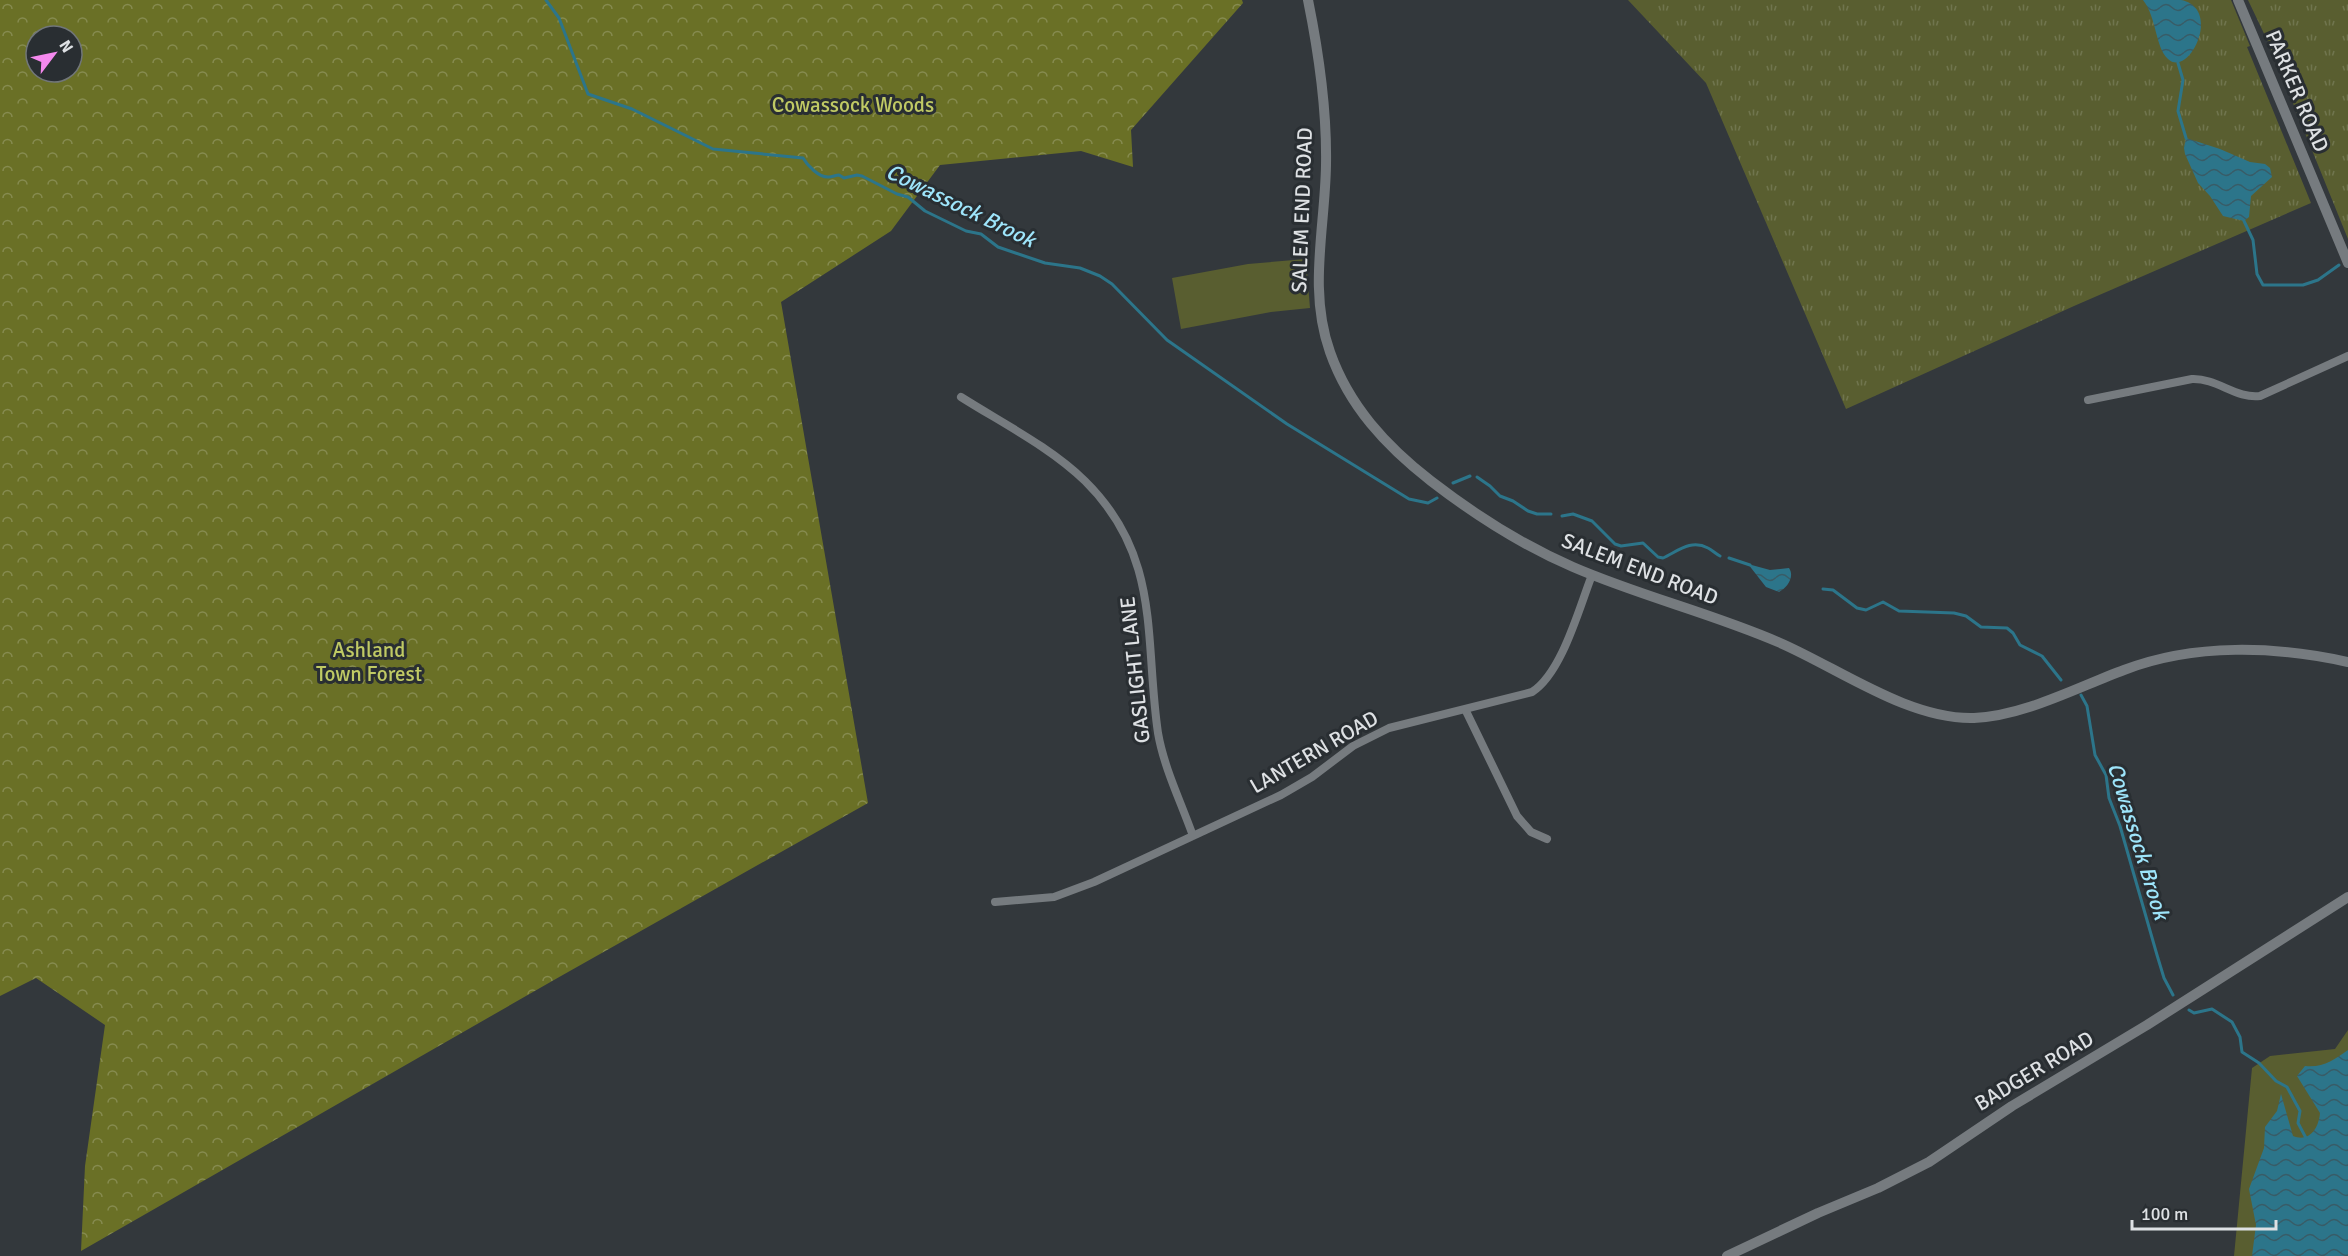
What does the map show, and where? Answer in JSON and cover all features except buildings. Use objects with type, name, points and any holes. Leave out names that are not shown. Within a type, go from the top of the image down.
[{"type":"street","name":"SALEM END ROAD","points":[[1308,0],[1323,98],[1326,138],[1326,178],[1318,251],[1317,291],[1324,335],[1338,374],[1368,422],[1412,466],[1513,537],[1592,575],[1764,636],[1880,692],[1919,708],[1954,717],[1987,717],[2012,712],[2148,662],[2189,653],[2308,654],[2348,662]]},
{"type":"street","name":"PARKER ROAD","points":[[2238,0],[2348,263]]},
{"type":"street","points":[[2088,400],[2192,379],[2208,380],[2246,396],[2260,396],[2348,356]]},
{"type":"street","name":"GASLIGHT LANE","points":[[961,397],[1073,470],[1099,497],[1120,527],[1135,558],[1145,594],[1161,749],[1193,836]]},
{"type":"street","name":"LANTERN ROAD","points":[[995,902],[1035,900],[1072,891],[1297,786],[1353,746],[1381,731],[1423,718],[1522,696],[1541,686],[1554,669],[1592,575]]},
{"type":"street","points":[[1465,709],[1517,816],[1531,832],[1547,839]]},
{"type":"street","name":"BADGER ROAD","points":[[1727,1256],[1818,1213],[1878,1188],[1929,1162],[2012,1106],[2147,1025],[2348,897]]},
{"type":"green space","name":"Ashland Town Forest","points":[[0,0],[1242,0],[1243,3],[1131,130],[1133,167],[1081,151],[940,165],[891,231],[781,302],[868,803],[81,1251],[85,1166],[105,1025],[36,978],[0,996]]},
{"type":"green space","points":[[1628,0],[2231,0],[2250,46],[2247,47],[2311,203],[2074,306],[1846,409],[1706,83]]},
{"type":"green space","points":[[2248,0],[2348,0],[2348,239],[2269,44]]},
{"type":"green space","points":[[1306,259],[1310,308],[1271,312],[1181,329],[1172,278],[1248,264]]},
{"type":"green space","points":[[2348,1030],[2348,1256],[2234,1256],[2252,1068],[2270,1056],[2335,1049]]},
{"type":"water","points":[[2143,0],[2181,0],[2193,6],[2200,15],[2201,27],[2198,40],[2185,59],[2176,63],[2164,54],[2148,7]]},
{"type":"water","points":[[2186,138],[2250,162],[2265,164],[2270,168],[2272,177],[2251,196],[2249,217],[2244,221],[2223,216],[2198,183],[2185,154]]},
{"type":"water","points":[[1748,564],[1770,570],[1789,568],[1791,578],[1785,588],[1779,592],[1766,587]]},
{"type":"water","points":[[2348,1050],[2348,1256],[2252,1256],[2256,1225],[2249,1189],[2264,1148],[2265,1127],[2277,1111],[2281,1094],[2293,1136],[2299,1138],[2309,1135],[2316,1128],[2320,1113],[2297,1076],[2305,1066],[2323,1064]]},
{"type":"waterway","name":"Cowassock Brook","points":[[546,0],[559,18],[588,94],[632,109],[713,149],[803,158],[807,164],[825,177],[862,176],[897,194],[908,197],[925,211],[966,231],[981,234],[998,247],[1045,263],[1080,268],[1100,276],[1112,284],[1167,340],[1287,424],[1409,499],[1428,503],[1437,498]]},
{"type":"waterway","points":[[2178,63],[2183,80],[2178,111],[2186,138]]},
{"type":"waterway","points":[[2244,221],[2253,240],[2257,274],[2263,285],[2303,285],[2318,280],[2339,265]]},
{"type":"waterway","name":"Cowassock Brook","points":[[1453,483],[1470,476]]},
{"type":"waterway","name":"Cowassock Brook","points":[[1477,477],[1500,496],[1528,511],[1537,514],[1551,514]]},
{"type":"waterway","name":"Cowassock Brook","points":[[1562,516],[1573,514],[1592,521],[1615,544],[1621,546],[1643,543],[1658,557],[1663,558],[1690,545],[1708,548],[1720,556]]},
{"type":"waterway","name":"Cowassock Brook","points":[[1729,558],[1750,565]]},
{"type":"waterway","name":"Cowassock Brook","points":[[1823,589],[1833,590],[1857,608],[1866,610],[1883,602],[1899,611],[1954,613],[1966,616],[1981,627],[2007,628],[2020,645],[2042,656],[2061,680]]},
{"type":"waterway","name":"Cowassock Brook","points":[[2081,695],[2087,706],[2095,755],[2106,775],[2109,798],[2120,826],[2164,978],[2173,995]]},
{"type":"waterway","name":"Cowassock Brook","points":[[2189,1010],[2194,1013],[2212,1009],[2232,1022],[2240,1037],[2242,1052],[2259,1063],[2276,1081],[2287,1087],[2300,1111],[2298,1123],[2306,1138]]},
{"type":"park label","name":"Cowassock Woods","points":[[853,105]]}]
